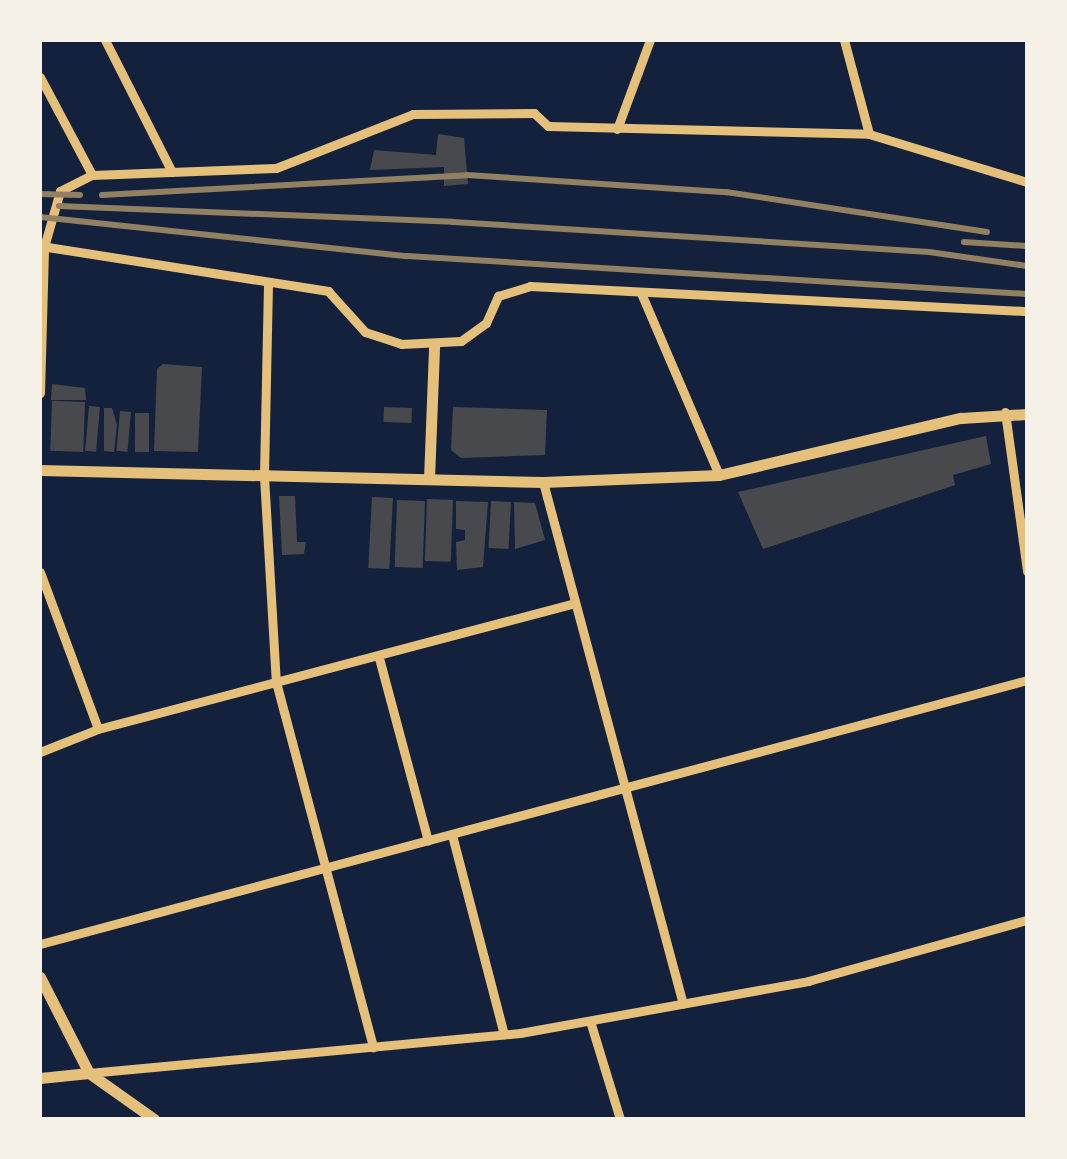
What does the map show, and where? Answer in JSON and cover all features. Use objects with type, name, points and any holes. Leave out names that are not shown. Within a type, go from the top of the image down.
[{"type":"street","points":[[105,40],[172,172]]},
{"type":"street","points":[[617,129],[650,40]]},
{"type":"street","points":[[844,40],[869,134]]},
{"type":"street","points":[[40,78],[92,176]]},
{"type":"street","points":[[40,392],[42,246],[60,191],[92,176],[276,168],[413,114],[534,113],[548,126],[869,134],[1027,182]]},
{"type":"street","points":[[42,246],[328,291],[365,332],[388,342],[434,346],[472,336],[498,296],[530,286],[1027,311]]},
{"type":"street","points":[[268,284],[264,476],[276,682],[373,1046]]},
{"type":"street","points":[[641,294],[720,475]]},
{"type":"street","points":[[429,479],[434,346]]},
{"type":"street","points":[[40,470],[543,482],[720,475],[1005,412],[1027,414]]},
{"type":"street","points":[[1005,412],[1027,571]]},
{"type":"street","points":[[543,482],[683,1004]]},
{"type":"street","points":[[40,572],[98,729]]},
{"type":"street","points":[[40,752],[98,729],[379,658],[574,603]]},
{"type":"street","points":[[379,658],[428,841]]},
{"type":"street","points":[[40,944],[1027,680]]},
{"type":"street","points":[[452,834],[504,1034]]},
{"type":"street","points":[[40,1078],[504,1034],[590,1021],[808,980],[1027,920]]},
{"type":"street","points":[[40,976],[89,1073],[154,1119]]},
{"type":"street","points":[[590,1021],[620,1119]]},
{"type":"building","points":[[438,134],[464,138],[468,184],[444,186],[444,167],[370,170],[374,150],[436,155]]},
{"type":"building","points":[[163,364],[202,367],[198,452],[154,451],[157,369]]},
{"type":"building","points":[[52,384],[85,388],[86,400],[51,400]]},
{"type":"building","points":[[52,401],[85,402],[83,452],[50,451]]},
{"type":"building","points":[[89,406],[100,407],[96,452],[85,451]]},
{"type":"building","points":[[384,407],[412,408],[411,423],[383,422]]},
{"type":"building","points":[[453,407],[547,410],[545,455],[461,458],[451,450]]},
{"type":"building","points":[[104,408],[112,408],[117,425],[114,452],[104,451]]},
{"type":"building","points":[[120,411],[131,412],[127,452],[117,451]]},
{"type":"building","points":[[135,413],[149,413],[149,452],[135,452]]},
{"type":"building","points":[[986,436],[991,464],[953,475],[955,485],[763,549],[738,492]]},
{"type":"building","points":[[279,496],[295,496],[297,542],[306,542],[304,554],[282,555]]},
{"type":"building","points":[[372,497],[393,498],[389,569],[368,568]]},
{"type":"building","points":[[427,499],[453,500],[451,562],[425,561]]},
{"type":"building","points":[[397,500],[425,501],[423,568],[395,567]]},
{"type":"building","points":[[456,501],[488,502],[483,567],[457,570],[456,542],[465,540],[465,530],[456,529]]},
{"type":"building","points":[[491,501],[511,502],[509,549],[489,548]]},
{"type":"building","points":[[514,502],[535,503],[545,540],[515,549]]},
{"type":"railway","points":[[102,195],[467,175],[726,192],[987,232]]},
{"type":"railway","points":[[40,194],[80,195]]},
{"type":"railway","points":[[59,206],[453,222],[929,252],[1027,266]]},
{"type":"railway","points":[[40,217],[407,256],[1027,294]]},
{"type":"railway","points":[[964,242],[1027,246]]}]
